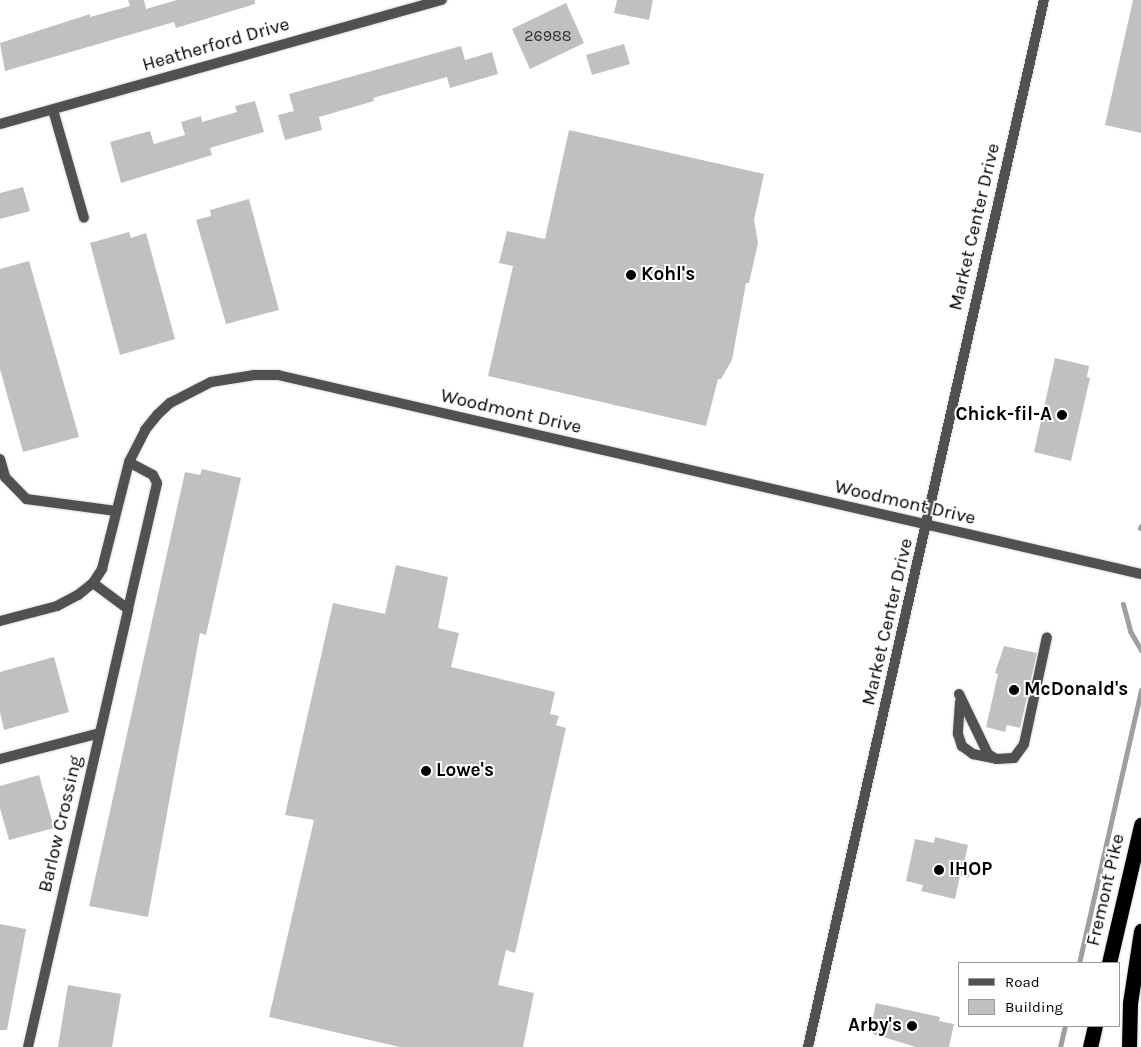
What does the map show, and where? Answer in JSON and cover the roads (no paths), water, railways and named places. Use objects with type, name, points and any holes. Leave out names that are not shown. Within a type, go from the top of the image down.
[{"type":"highway","name":"Fremont Pike","points":[[1109,962],[1141,825]]},
{"type":"highway","points":[[1131,1047],[1130,1003],[1141,931]]},
{"type":"highway","points":[[1131,1047],[1141,1008]]},
{"type":"highway","points":[[1090,1047],[1095,1027]]},
{"type":"street","name":"Heatherford Drive","points":[[0,124],[442,0]]},
{"type":"street","name":"Market Center Drive","points":[[808,1047],[928,527],[1044,0]]},
{"type":"street","points":[[54,110],[84,218]]},
{"type":"street","name":"Woodmont Drive","points":[[0,621],[57,606],[78,595],[92,583],[102,570],[129,462],[145,430],[170,403],[211,382],[254,375],[278,375],[928,527],[1141,574]]},
{"type":"street","points":[[0,459],[5,477],[26,499],[116,511]]},
{"type":"street","name":"Barlow Crossing","points":[[28,1047],[157,483],[153,476],[129,462]]},
{"type":"street","points":[[92,583],[128,609]]},
{"type":"street","points":[[996,759],[982,746],[959,694],[958,734],[962,746],[973,754],[996,759],[1014,758],[1020,753],[1047,638]]},
{"type":"street","points":[[0,759],[100,733]]},
{"type":"waterway","points":[[1123,604],[1130,631],[1141,650]]},
{"type":"waterway","points":[[1079,962],[1141,690]]},
{"type":"waterway","points":[[1060,1047],[1065,1027]]},
{"type":"place","name":"Kohl's","points":[[631,275]]},
{"type":"place","name":"Chick-fil-A","points":[[1062,415]]},
{"type":"place","name":"McDonald's","points":[[1014,690]]},
{"type":"place","name":"Lowe's","points":[[426,771]]},
{"type":"place","name":"IHOP","points":[[939,870]]},
{"type":"place","name":"Arby's","points":[[912,1026]]}]
